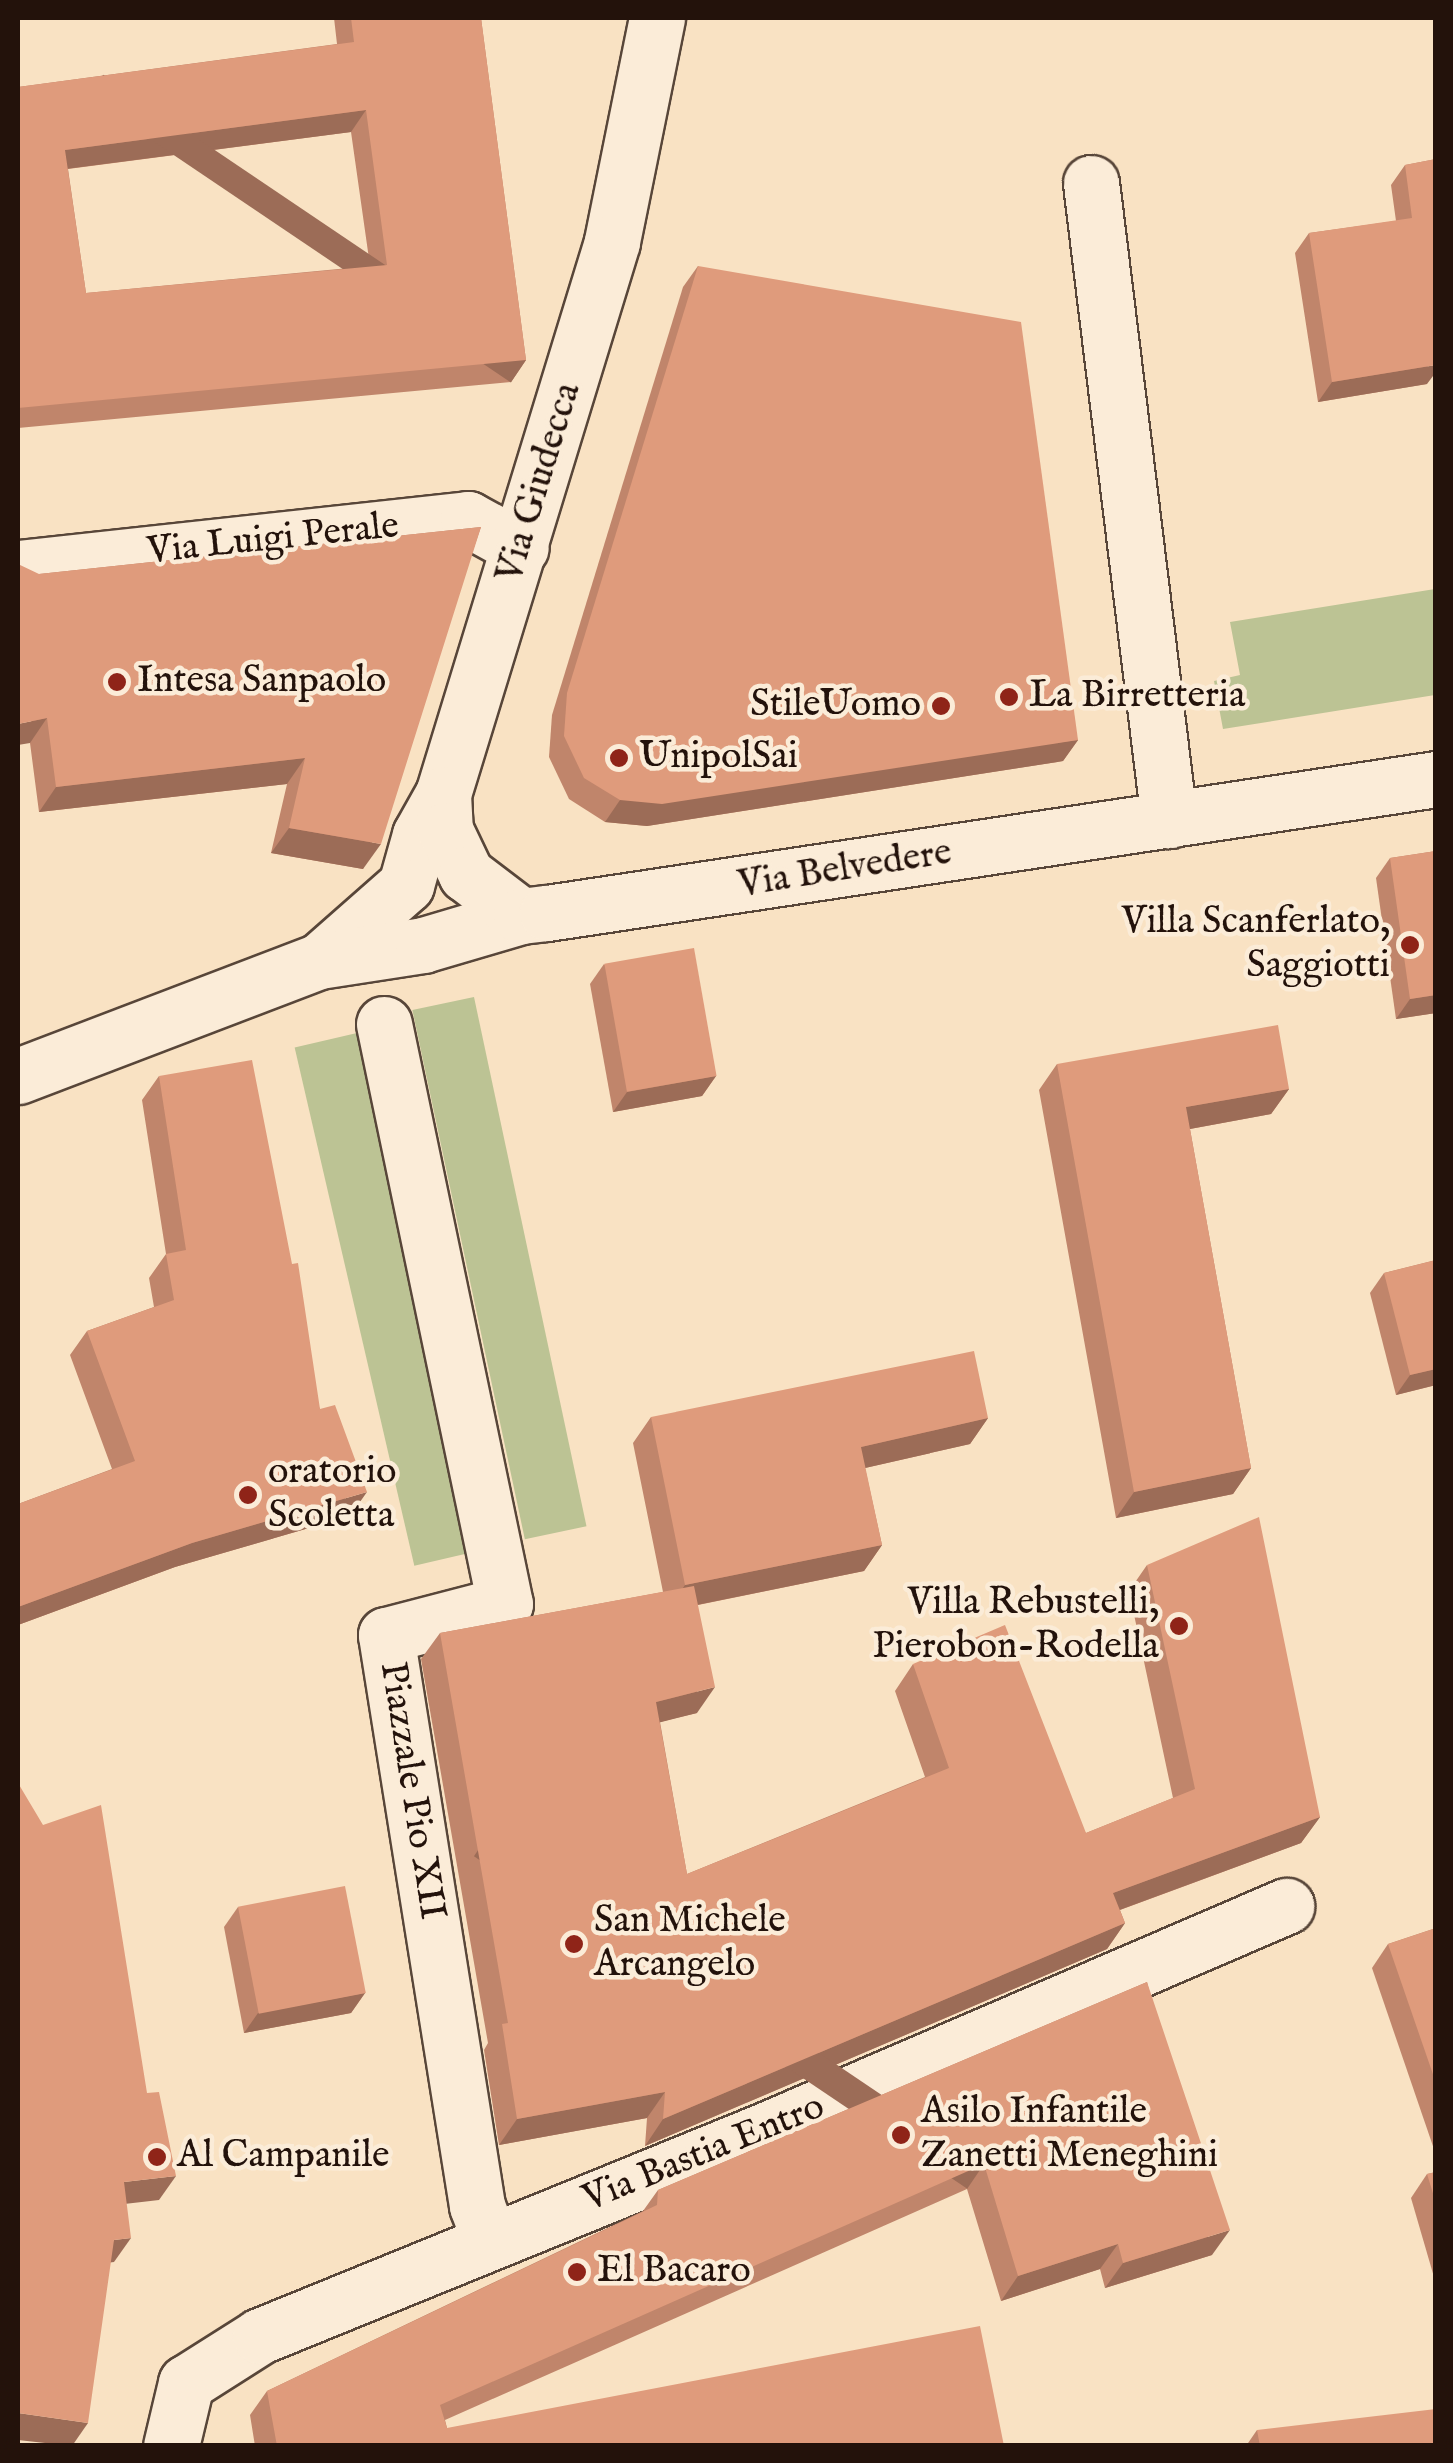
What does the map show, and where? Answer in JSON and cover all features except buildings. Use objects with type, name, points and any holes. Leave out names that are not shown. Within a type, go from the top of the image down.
[{"type":"street","name":"Via Giudecca","points":[[521,916],[466,874],[445,830],[444,794],[612,242],[656,18]]},
{"type":"street","points":[[1091,183],[1169,820]]},
{"type":"street","name":"Via Luigi Perale","points":[[18,568],[468,518],[521,548]]},
{"type":"street","name":"Via Belvedere","points":[[319,961],[424,945],[521,916],[1436,778]]},
{"type":"street","points":[[18,1076],[319,961],[406,885],[420,835],[444,794]]},
{"type":"street","name":"Piazzale Pio XII","points":[[384,1024],[506,1604],[386,1635],[477,2206],[490,2240]]},
{"type":"street","name":"Via Bastia Entro","points":[[171,2446],[186,2384],[217,2359],[490,2240],[761,2132],[1286,1906]]},
{"type":"green space","points":[[1435,589],[1435,695],[1223,729],[1214,681],[1240,675],[1230,622]]},
{"type":"green space","points":[[474,997],[586,1526],[525,1539],[412,1010]]},
{"type":"green space","points":[[357,1033],[477,1551],[414,1566],[295,1047]]},
{"type":"place","name":"Intesa Sanpaolo","points":[[117,682]]},
{"type":"place","name":"La Birretteria","points":[[1009,697]]},
{"type":"place","name":"StileUomo","points":[[941,706]]},
{"type":"place","name":"UnipolSai","points":[[619,758]]},
{"type":"place","name":"Villa Scanferlato, Saggiotti","points":[[1410,945]]},
{"type":"place","name":"oratorio Scoletta","points":[[248,1495]]},
{"type":"place","name":"Villa Rebustelli, Pierobon-Rodella","points":[[1179,1626]]},
{"type":"place","name":"San Michele Arcangelo","points":[[574,1944]]},
{"type":"place","name":"Asilo Infantile Zanetti Meneghini","points":[[901,2135]]},
{"type":"place","name":"Al Campanile","points":[[157,2157]]},
{"type":"place","name":"El Bacaro","points":[[577,2272]]}]
